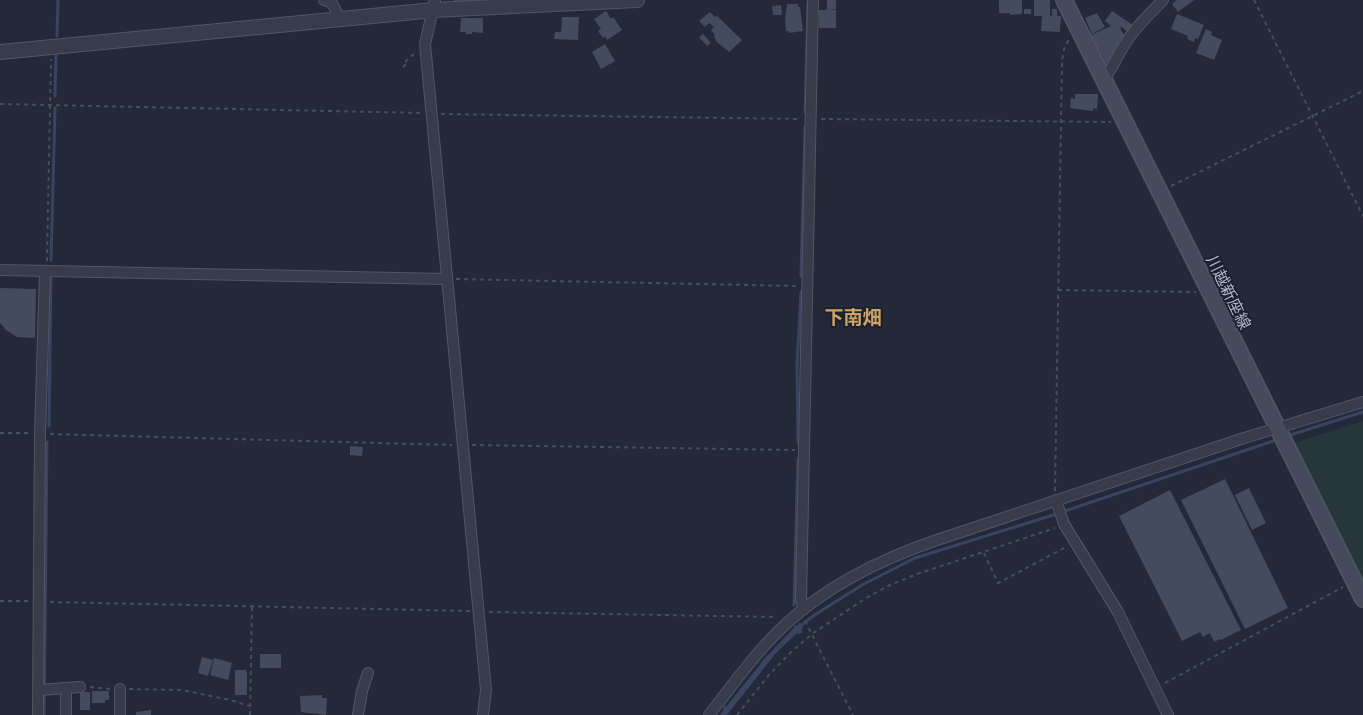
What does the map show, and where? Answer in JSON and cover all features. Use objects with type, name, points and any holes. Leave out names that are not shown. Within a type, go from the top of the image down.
[{"type":"main road","name":"川越新座線","points":[[1064,0],[1363,599]]},
{"type":"street","points":[[324,0],[333,4],[339,18]]},
{"type":"street","points":[[0,52],[339,18],[434,5],[637,0]]},
{"type":"street","points":[[802,610],[813,0]]},
{"type":"street","points":[[1104,80],[1137,26],[1163,0]]},
{"type":"street","points":[[434,5],[425,44],[486,690],[483,715]]},
{"type":"street","points":[[0,270],[446,279]]},
{"type":"street","points":[[38,715],[42,689],[44,602],[40,434],[46,271]]},
{"type":"street","points":[[709,715],[760,651],[787,622],[842,583],[892,557],[934,541],[1056,503],[1232,442],[1281,435],[1363,402]]},
{"type":"street","points":[[1056,503],[1063,522],[1118,612],[1168,715]]},
{"type":"street","points":[[358,715],[362,691],[368,673]]},
{"type":"street","points":[[42,689],[80,687]]},
{"type":"street","points":[[66,688],[66,715]]},
{"type":"street","points":[[120,689],[120,715]]},
{"type":"path","points":[[1254,0],[1363,216]]},
{"type":"path","points":[[1056,503],[1062,61],[1064,49],[1078,29]]},
{"type":"path","points":[[403,67],[406,64],[404,63],[425,44]]},
{"type":"path","points":[[46,271],[51,47]]},
{"type":"path","points":[[1160,191],[1363,91]]},
{"type":"path","points":[[0,104],[432,114],[1061,122],[1114,122],[1124,120]]},
{"type":"path","points":[[446,279],[807,286]]},
{"type":"path","points":[[1058,290],[1210,292]]},
{"type":"path","points":[[0,433],[462,445],[805,450]]},
{"type":"path","points":[[737,715],[768,676],[790,653],[812,634],[866,598],[890,585],[917,574],[983,553],[1063,522]]},
{"type":"path","points":[[983,553],[998,583],[1075,543]]},
{"type":"path","points":[[1155,688],[1354,581]]},
{"type":"path","points":[[0,601],[782,617],[787,622]]},
{"type":"path","points":[[250,715],[252,606]]},
{"type":"path","points":[[802,610],[853,715]]},
{"type":"path","points":[[80,687],[182,690],[250,706]]},
{"type":"shaded area","points":[[1363,421],[1363,581],[1294,443]]},
{"type":"water","points":[[800,622],[803,632],[797,633],[776,653],[727,715],[720,715],[725,705],[726,707],[765,658],[794,628],[794,625],[797,626]]},
{"type":"building","points":[[827,0],[836,0],[836,9],[830,9],[836,10],[836,28],[819,28],[819,10],[827,10]]},
{"type":"building","points":[[999,0],[1022,0],[1022,14],[1010,15],[1010,13],[999,13]]},
{"type":"building","points":[[1034,0],[1050,0],[1050,16],[1052,16],[1052,9],[1057,9],[1057,16],[1061,16],[1060,32],[1041,31],[1042,16],[1034,16]]},
{"type":"building","points":[[1177,0],[1194,0],[1178,12],[1172,4]]},
{"type":"building","points":[[787,4],[798,4],[798,7],[800,7],[803,31],[789,33],[789,31],[786,31]]},
{"type":"building","points":[[781,5],[782,15],[773,15],[772,6]]},
{"type":"building","points":[[1024,9],[1031,9],[1031,14],[1024,14]]},
{"type":"building","points":[[606,11],[622,30],[607,40],[598,31],[601,29],[594,19]]},
{"type":"building","points":[[1112,11],[1133,25],[1127,32],[1122,27],[1120,28],[1126,38],[1109,69],[1091,35],[1111,26],[1105,21]]},
{"type":"building","points":[[710,12],[715,17],[717,16],[742,40],[729,52],[717,42],[711,30],[714,27],[709,23],[705,27],[699,21]]},
{"type":"building","points":[[1097,13],[1105,27],[1092,34],[1085,18]]},
{"type":"building","points":[[1177,14],[1204,25],[1198,39],[1195,38],[1194,42],[1187,39],[1188,36],[1171,29]]},
{"type":"building","points":[[562,17],[579,17],[578,40],[554,39],[555,32],[561,32]]},
{"type":"building","points":[[461,18],[483,18],[483,33],[472,32],[472,34],[466,34],[466,32],[460,32]]},
{"type":"building","points":[[1206,29],[1212,32],[1211,35],[1222,40],[1214,60],[1196,53]]},
{"type":"building","points":[[703,34],[711,43],[707,46],[699,37]]},
{"type":"building","points":[[605,44],[615,61],[601,69],[592,52]]},
{"type":"building","points":[[1075,94],[1098,94],[1097,109],[1093,108],[1093,111],[1070,108],[1071,98],[1075,99]]},
{"type":"building","points":[[0,288],[36,289],[35,338],[17,337],[6,330],[0,323]]},
{"type":"building","points":[[350,446],[363,447],[362,456],[350,455]]},
{"type":"building","points":[[1225,479],[1288,608],[1245,629],[1181,500]]},
{"type":"building","points":[[1249,488],[1266,523],[1252,530],[1235,495]]},
{"type":"building","points":[[1170,490],[1241,630],[1221,640],[1214,642],[1210,633],[1203,637],[1200,632],[1182,641],[1119,516]]},
{"type":"building","points":[[260,654],[281,654],[281,668],[260,668]]},
{"type":"building","points":[[202,657],[213,660],[208,676],[198,673]]},
{"type":"building","points":[[214,658],[232,663],[228,680],[210,675]]},
{"type":"building","points":[[235,670],[246,670],[247,672],[247,695],[235,695]]},
{"type":"building","points":[[92,691],[109,691],[109,700],[105,700],[105,703],[92,703]]},
{"type":"building","points":[[80,692],[90,692],[90,710],[80,710]]},
{"type":"building","points":[[322,695],[322,698],[327,698],[326,715],[301,712],[300,696]]},
{"type":"building","points":[[151,710],[151,715],[136,715],[136,712]]},
{"type":"waterway","points":[[57,36],[58,0]]},
{"type":"waterway","points":[[455,1],[473,0]]},
{"type":"waterway","points":[[805,112],[808,3]]},
{"type":"waterway","points":[[55,96],[56,55]]},
{"type":"waterway","points":[[51,260],[55,108]]},
{"type":"waterway","points":[[801,276],[805,127]]},
{"type":"waterway","points":[[49,426],[51,276]]},
{"type":"waterway","points":[[798,443],[797,365],[801,292]]},
{"type":"waterway","points":[[1287,436],[1363,412]]},
{"type":"waterway","points":[[799,627],[862,585],[915,558],[1050,516],[1279,439]]},
{"type":"waterway","points":[[44,715],[47,442]]},
{"type":"waterway","points":[[794,605],[798,459]]},
{"type":"district","name":"下南畑","points":[[853,316]]}]
